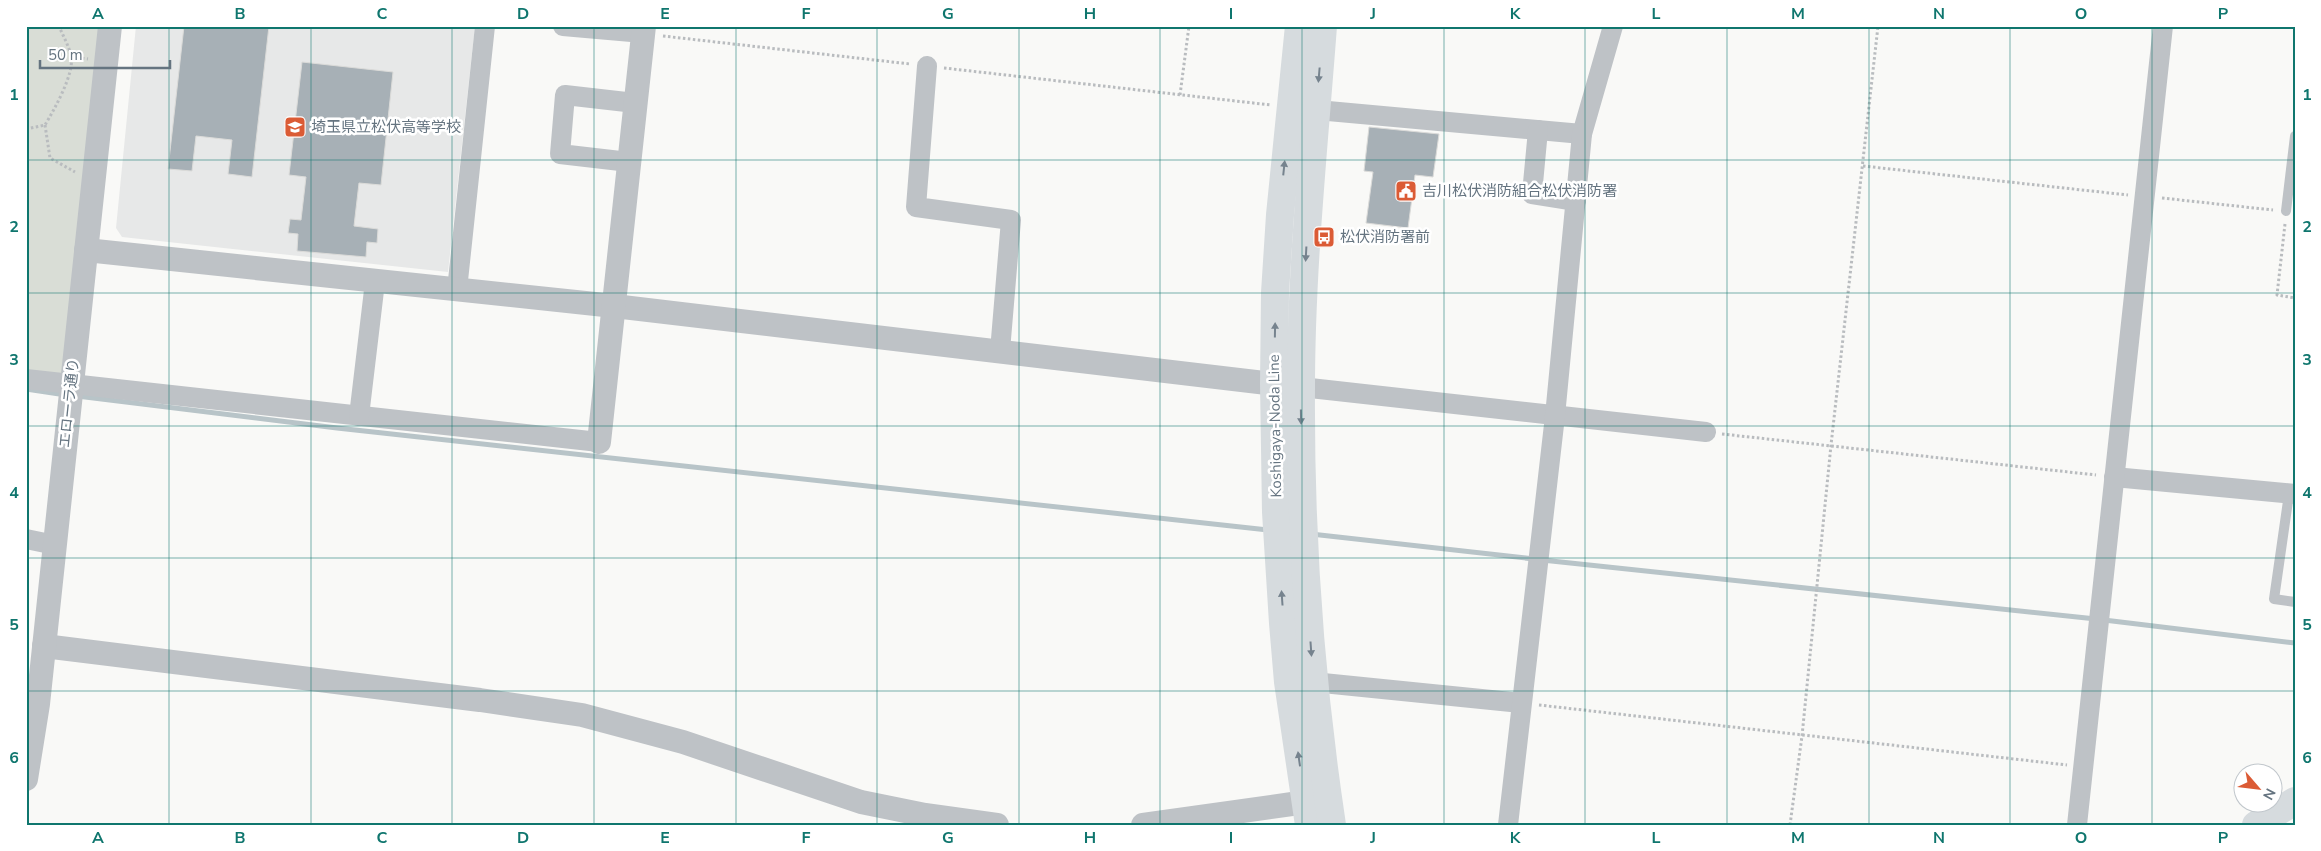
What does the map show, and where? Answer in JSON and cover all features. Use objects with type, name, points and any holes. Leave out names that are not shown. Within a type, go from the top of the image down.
[{"type":"main road","name":"Koshigaya-Noda Line","points":[[1299,26],[1306,255],[1301,387],[1303,508],[1313,682],[1332,825]]},
{"type":"main road","name":"Koshigaya-Noda Line","points":[[1307,813],[1288,682],[1283,623],[1276,512],[1274,384],[1280,215],[1323,26]]},
{"type":"main road","points":[[2256,825],[2295,801]]},
{"type":"street","name":"エローラ通り","points":[[26,779],[44,646],[110,26]]},
{"type":"street","points":[[457,290],[485,26]]},
{"type":"street","points":[[26,379],[599,442],[643,30],[563,26]]},
{"type":"street","points":[[1508,825],[1555,416],[1582,134],[1613,26]]},
{"type":"street","points":[[2077,825],[2163,26]]},
{"type":"street","points":[[927,66],[916,207],[1011,220],[1000,351]]},
{"type":"street","points":[[629,162],[560,154],[565,95],[636,103]]},
{"type":"street","points":[[1303,108],[1582,134]]},
{"type":"street","points":[[1538,130],[1532,194],[1576,201]]},
{"type":"street","points":[[86,250],[614,306],[1274,384],[1706,432]]},
{"type":"street","points":[[360,416],[375,282]]},
{"type":"street","points":[[2114,477],[2292,494]]},
{"type":"street","points":[[26,539],[55,545]]},
{"type":"street","points":[[44,646],[480,700],[582,715],[683,742],[861,802],[925,815],[997,825]]},
{"type":"street","points":[[1313,682],[1521,703]]},
{"type":"street","points":[[1143,825],[1307,813]]},
{"type":"lane","points":[[2286,211],[2295,136]]},
{"type":"lane","points":[[2292,494],[2274,599],[2295,602]]},
{"type":"path","points":[[59,26],[72,57],[64,88],[46,125],[50,158],[93,182]]},
{"type":"path","points":[[1189,26],[1180,96],[1303,108]]},
{"type":"path","points":[[1790,825],[1802,736],[1831,445],[1878,26]]},
{"type":"path","points":[[26,129],[46,125]]},
{"type":"path","points":[[1863,166],[2286,211],[2277,295],[2295,298]]},
{"type":"path","points":[[1706,432],[2114,477]]},
{"type":"path","points":[[1521,703],[2082,767]]},
{"type":"shaded area","points":[[26,26],[99,26],[63,374],[26,371]]},
{"type":"shaded area","name":"埼玉県立松伏高等学校","points":[[136,26],[475,26],[448,272],[122,237],[116,228]]},
{"type":"building","points":[[184,26],[269,26],[252,177],[228,174],[232,140],[196,136],[192,171],[168,169]]},
{"type":"building","points":[[302,62],[393,72],[381,185],[359,183],[354,226],[378,229],[377,243],[367,242],[366,257],[297,251],[298,234],[288,233],[290,219],[301,220],[306,177],[289,175]]},
{"type":"building","points":[[1369,127],[1439,134],[1433,177],[1415,175],[1408,228],[1366,223],[1373,172],[1364,171]]},
{"type":"waterway","points":[[26,389],[66,395]]},
{"type":"waterway","points":[[77,396],[337,428],[1268,530]]},
{"type":"waterway","points":[[1311,534],[1534,559]]},
{"type":"waterway","points":[[1542,560],[2096,619]]},
{"type":"waterway","points":[[2104,620],[2295,643]]},
{"type":"place","name":"埼玉県立松伏高等学校","points":[[295,127]]},
{"type":"place","name":"吉川松伏消防組合松伏消防署","points":[[1406,191]]},
{"type":"place","name":"松伏消防署前","points":[[1324,237]]}]
